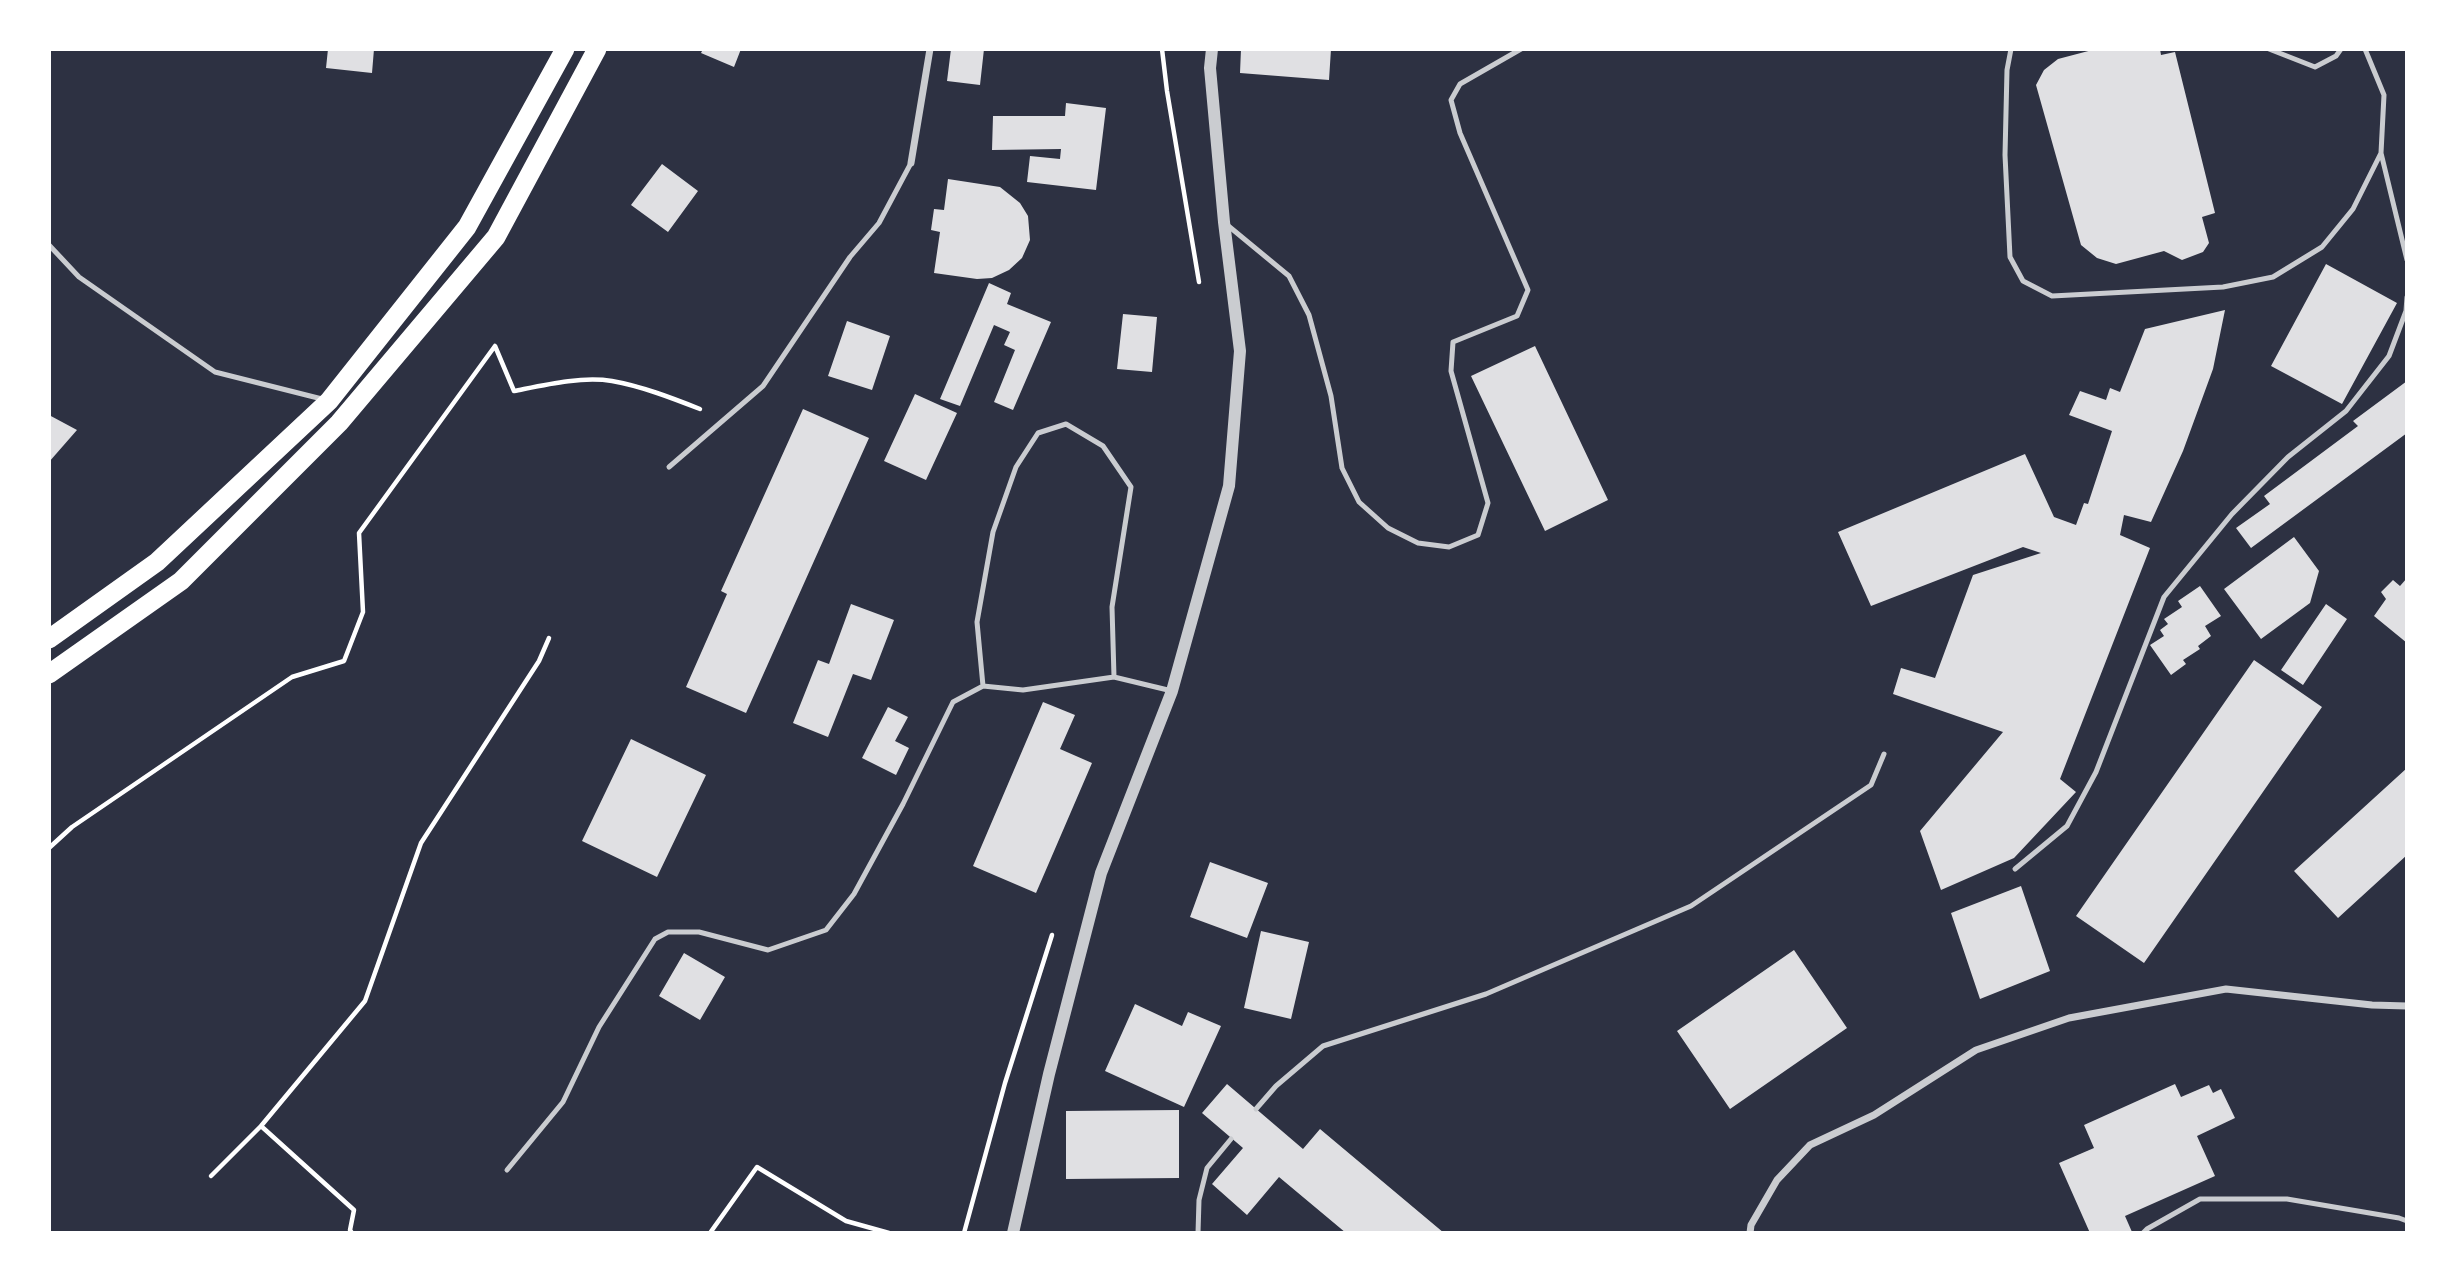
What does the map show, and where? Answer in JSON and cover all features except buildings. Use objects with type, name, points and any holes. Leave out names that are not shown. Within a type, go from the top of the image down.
[{"type":"highway","points":[[49,639],[157,562],[329,401],[467,227],[565,49]]},
{"type":"highway","points":[[49,674],[181,581],[339,423],[496,237],[597,49]]},
{"type":"street","points":[[911,163],[930,49]]},
{"type":"street","points":[[1013,1233],[1049,1074],[1101,873],[1172,691],[1229,486],[1240,351],[1224,222],[1210,68],[1212,49]]},
{"type":"street","points":[[1750,1233],[1751,1225],[1777,1180],[1810,1144],[1874,1115],[1976,1050],[2069,1018],[2225,989],[2372,1005],[2407,1006]]},
{"type":"lane","points":[[1224,222],[1289,276],[1309,315],[1331,396],[1342,468],[1359,502],[1388,528],[1418,543],[1449,547],[1478,535],[1488,503],[1451,371],[1453,342],[1517,316],[1528,290],[1460,134],[1451,100],[1461,83],[1521,49]]},
{"type":"lane","points":[[2011,49],[2007,70],[2005,155],[2010,257],[2023,281],[2052,296],[2223,287],[2273,278],[2322,247],[2353,209],[2381,153]]},
{"type":"lane","points":[[2269,49],[2315,67],[2336,56],[2341,49]]},
{"type":"lane","points":[[2365,49],[2384,95],[2381,153],[2407,260]]},
{"type":"lane","points":[[669,467],[763,386],[850,257],[879,223],[911,163]]},
{"type":"lane","points":[[49,245],[79,277],[215,372],[329,401]]},
{"type":"lane","points":[[2015,869],[2067,826],[2096,772],[2164,597],[2242,505],[2288,457],[2346,411],[2389,356],[2406,311],[2407,297]]},
{"type":"lane","points":[[983,686],[977,622],[993,532],[1016,467],[1038,433],[1066,424],[1103,446],[1131,487],[1112,607],[1114,677]]},
{"type":"lane","points":[[507,1170],[563,1102],[599,1027],[655,939],[668,932],[699,932],[768,950],[826,930],[860,883],[903,804],[953,702],[983,686],[1023,690],[1114,677],[1172,691]]},
{"type":"lane","points":[[1256,1109],[1276,1086],[1323,1046],[1486,994],[1691,906],[1871,785],[1884,754]]},
{"type":"lane","points":[[1198,1233],[1199,1200],[1207,1168],[1231,1139]]},
{"type":"lane","points":[[2143,1233],[2200,1199],[2287,1199],[2407,1221]]},
{"type":"path","points":[[1162,49],[1201,293]]},
{"type":"path","points":[[49,848],[72,827],[292,677],[344,660],[363,612],[359,533],[495,346],[514,391],[557,383],[610,381],[673,398],[724,419]]},
{"type":"path","points":[[211,1176],[261,1126],[365,1001],[421,843],[539,662],[549,638]]},
{"type":"path","points":[[261,1126],[354,1210],[350,1230],[352,1233]]},
{"type":"path","points":[[710,1233],[757,1167],[846,1221],[889,1233]]}]
